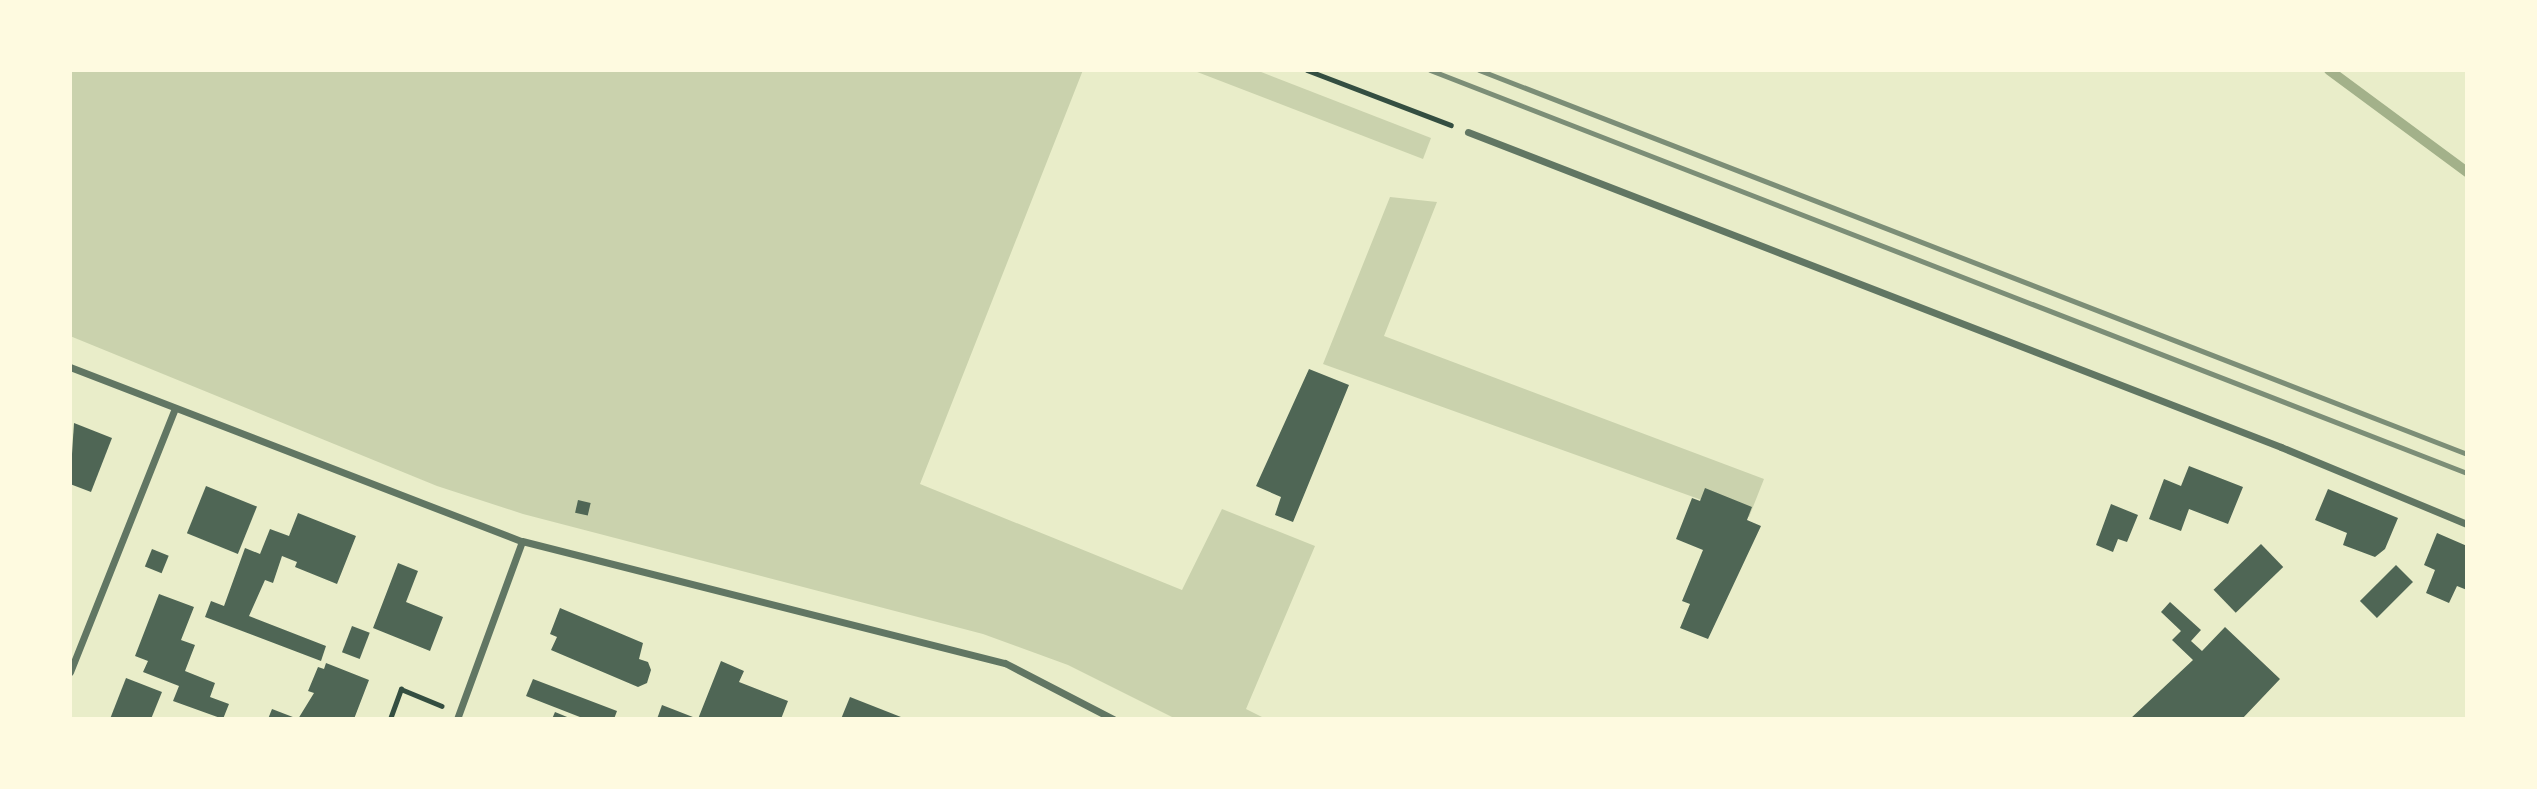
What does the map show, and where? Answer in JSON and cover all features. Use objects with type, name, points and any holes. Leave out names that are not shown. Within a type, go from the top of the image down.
[{"type":"street","points":[[1468,132],[2281,447],[2467,524]]},
{"type":"street","points":[[70,367],[522,541],[1005,663],[1113,719]]},
{"type":"street","points":[[70,672],[174,408]]},
{"type":"street","points":[[458,716],[522,541]]},
{"type":"path","points":[[1307,70],[1468,132]]},
{"type":"path","points":[[390,719],[401,689],[458,716]]},
{"type":"green space","points":[[70,70],[1083,70],[920,484],[1182,590],[1222,509],[1315,546],[1246,709],[1266,719],[1176,719],[1068,665],[983,634],[523,514],[437,486],[70,336]]},
{"type":"green space","points":[[1192,70],[1256,70],[1431,138],[1423,159]]},
{"type":"green space","points":[[1390,197],[1437,202],[1384,336],[1764,479],[1749,517],[1323,364]]},
{"type":"building","points":[[1309,369],[1349,385],[1293,522],[1275,515],[1281,497],[1256,486]]},
{"type":"building","points":[[74,423],[112,438],[91,492],[70,484]]},
{"type":"building","points":[[2189,466],[2243,487],[2228,524],[2189,509],[2181,531],[2149,519],[2164,479],[2181,486]]},
{"type":"building","points":[[206,486],[257,507],[238,554],[187,533]]},
{"type":"building","points":[[1705,488],[1752,507],[1747,520],[1761,526],[1708,639],[1680,628],[1690,604],[1682,601],[1703,550],[1676,539],[1692,498],[1700,501]]},
{"type":"building","points":[[2328,489],[2398,518],[2385,549],[2375,557],[2343,545],[2347,533],[2315,520]]},
{"type":"building","points":[[578,500],[591,503],[588,516],[575,513]]},
{"type":"building","points":[[2111,504],[2138,515],[2127,542],[2118,539],[2113,552],[2096,545]]},
{"type":"building","points":[[298,513],[356,536],[337,584],[295,567],[297,562],[282,556],[273,583],[265,580],[249,616],[326,646],[321,661],[205,617],[211,601],[224,606],[245,548],[260,554],[270,529],[289,536]]},
{"type":"building","points":[[2437,533],[2467,546],[2467,590],[2457,586],[2449,603],[2426,593],[2435,570],[2424,565]]},
{"type":"building","points":[[2261,544],[2283,567],[2236,613],[2214,590]]},
{"type":"building","points":[[152,549],[169,556],[162,573],[145,567]]},
{"type":"building","points":[[398,563],[418,571],[406,602],[443,617],[430,651],[373,628]]},
{"type":"building","points":[[2396,565],[2413,582],[2377,618],[2360,601]]},
{"type":"building","points":[[159,594],[194,607],[181,640],[195,645],[185,671],[215,683],[210,697],[229,704],[223,719],[173,701],[179,686],[143,672],[148,661],[135,656]]},
{"type":"building","points":[[2170,602],[2201,630],[2191,641],[2202,651],[2225,627],[2280,679],[2242,719],[2130,719],[2193,660],[2172,640],[2181,631],[2161,612]]},
{"type":"building","points":[[560,608],[643,643],[639,659],[648,662],[651,670],[647,683],[638,687],[551,650],[557,637],[550,634]]},
{"type":"building","points":[[352,626],[370,633],[360,659],[342,652]]},
{"type":"building","points":[[721,661],[744,671],[739,682],[788,701],[781,719],[698,719]]},
{"type":"building","points":[[326,663],[369,680],[354,719],[298,719],[314,693],[308,691],[318,667],[324,669]]},
{"type":"building","points":[[126,678],[162,692],[151,719],[110,719]]},
{"type":"building","points":[[533,679],[617,711],[614,719],[585,719],[526,696]]},
{"type":"building","points":[[850,697],[906,719],[841,719]]},
{"type":"building","points":[[662,705],[698,719],[657,719]]},
{"type":"building","points":[[272,709],[298,719],[268,719]]},
{"type":"building","points":[[555,712],[572,719],[552,719]]},
{"type":"waterway","points":[[2329,70],[2467,172]]},
{"type":"railway","points":[[1430,70],[2467,473]]},
{"type":"railway","points":[[1479,70],[2467,454]]}]
